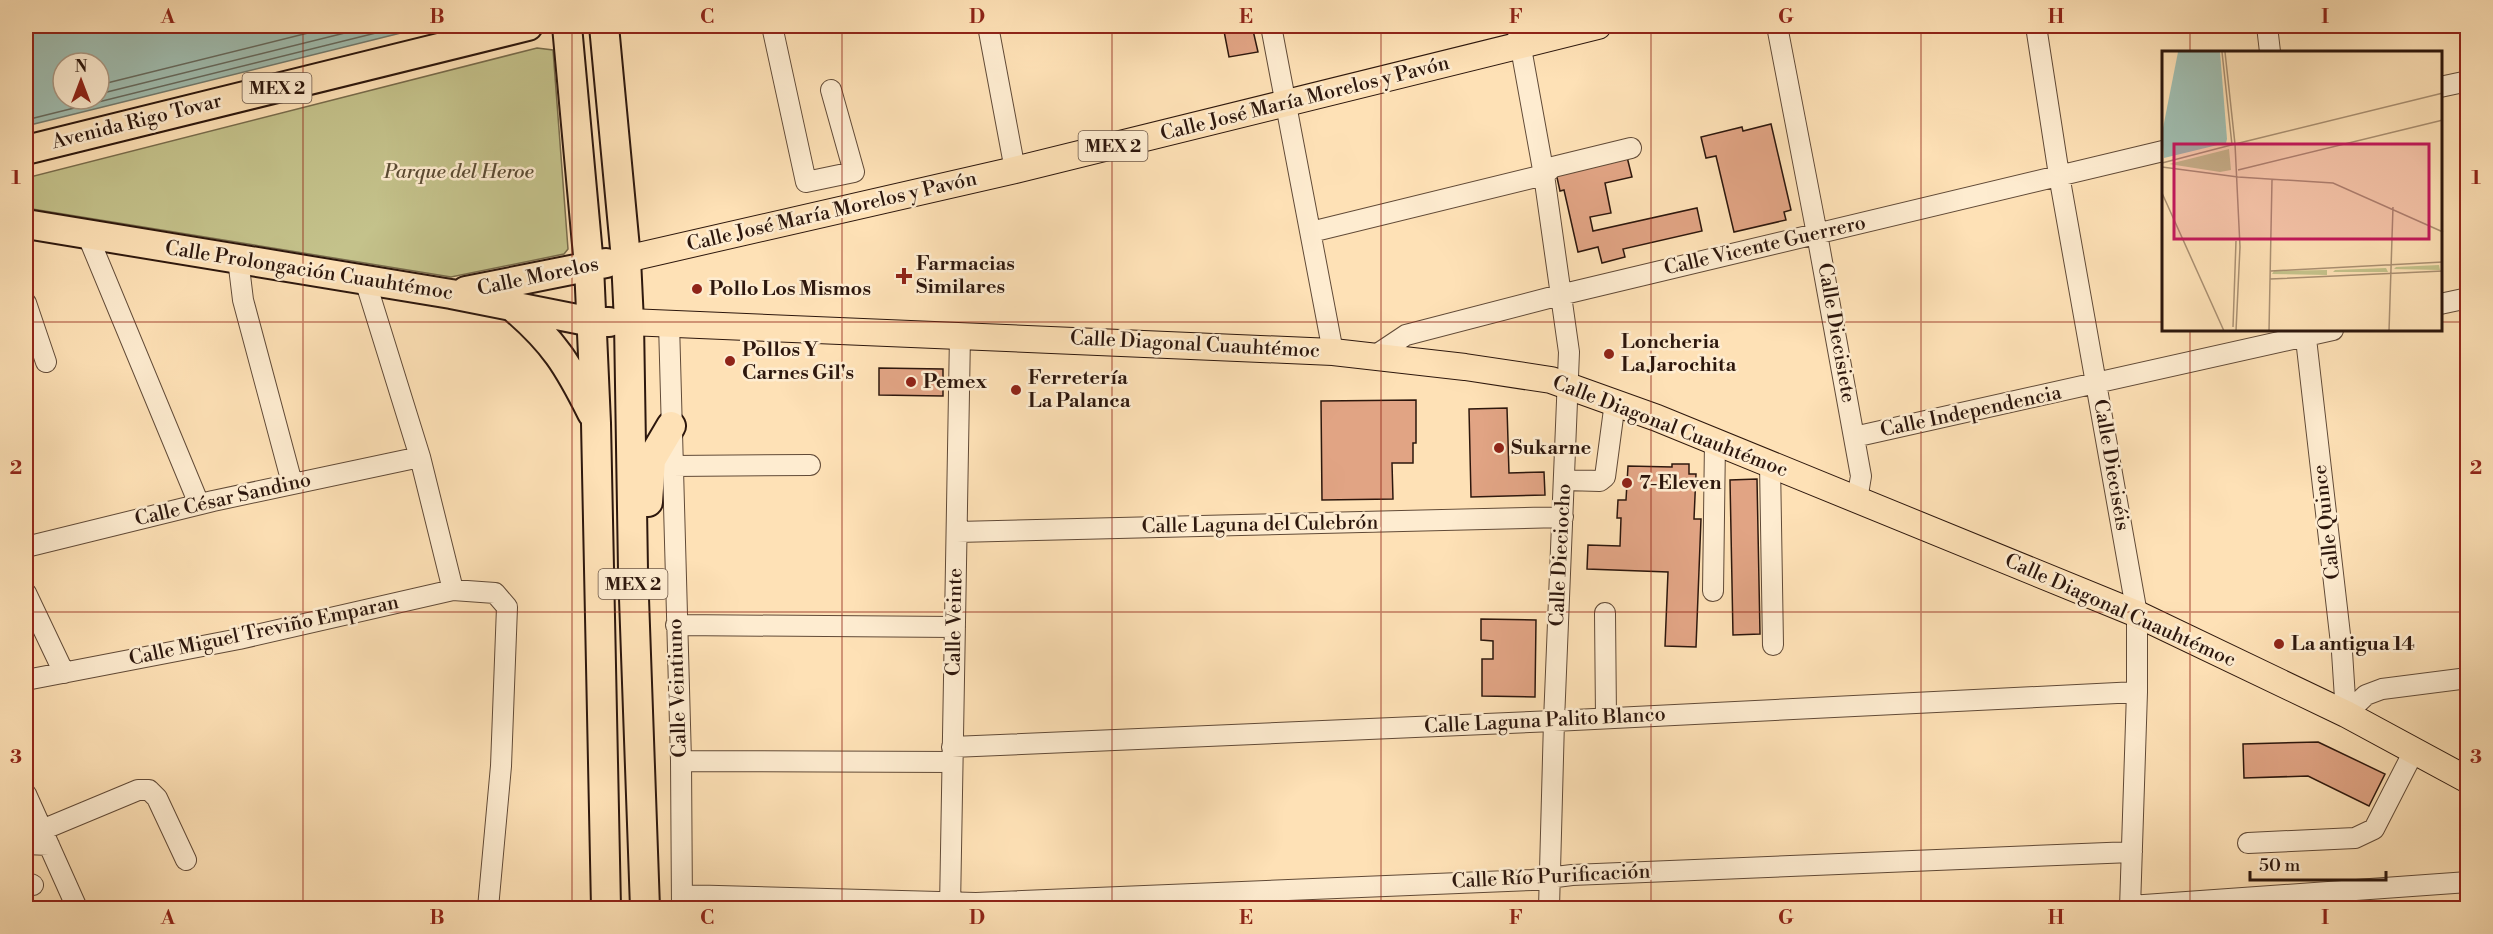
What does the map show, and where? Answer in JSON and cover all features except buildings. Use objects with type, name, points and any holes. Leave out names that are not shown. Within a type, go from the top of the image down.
[{"type":"highway","name":"Avenida Rigo Tovar","points":[[26,150],[528,26]]},
{"type":"highway","name":"MEX 2","points":[[567,26],[589,266],[596,423],[606,909]]},
{"type":"highway","name":"MEX 2","points":[[604,26],[626,259],[629,322],[633,570],[645,909]]},
{"type":"highway","name":"Calle Prolongación Cuauhtémoc","points":[[26,224],[451,294],[591,322],[629,322]]},
{"type":"highway","name":"Calle Morelos","points":[[451,294],[626,259]]},
{"type":"highway","points":[[511,306],[542,333],[570,369],[596,423]]},
{"type":"highway","points":[[633,570],[645,538],[651,460],[671,426]]},
{"type":"main road","name":"Calle José María Morelos y Pavón","points":[[626,259],[1015,170],[1287,104],[1518,35],[1598,26]]},
{"type":"main road","name":"Calle Diagonal Cuauhtémoc","points":[[629,322],[1333,352],[1551,380],[1715,441],[2136,614],[2346,714],[2468,780]]},
{"type":"street","points":[[772,26],[806,182],[854,172],[831,90]]},
{"type":"street","points":[[988,26],[1015,170]]},
{"type":"street","points":[[1271,26],[1333,352]]},
{"type":"street","name":"Calle Diecisiete","points":[[1777,26],[1818,234],[1861,477],[1857,500]]},
{"type":"street","name":"Calle Dieciséis","points":[[2036,26],[2059,175],[2098,384],[2136,614],[2137,692],[2130,908]]},
{"type":"street","points":[[2267,26],[2270,51]]},
{"type":"street","name":"Calle Dieciocho","points":[[1518,35],[1545,175],[1569,352],[1549,909]]},
{"type":"street","points":[[2442,87],[2468,81]]},
{"type":"street","points":[[1311,232],[1545,175],[1553,167],[1630,148]]},
{"type":"street","name":"Calle Vicente Guerrero","points":[[1373,357],[1406,335],[1560,295],[2162,151]]},
{"type":"street","points":[[87,234],[199,504]]},
{"type":"street","points":[[238,259],[243,300],[292,483]]},
{"type":"street","points":[[365,280],[420,457],[453,590]]},
{"type":"street","points":[[2442,304],[2468,298]]},
{"type":"street","points":[[26,303],[46,362]]},
{"type":"street","name":"Calle Veintiuno","points":[[669,323],[681,761],[682,902]]},
{"type":"street","name":"Calle Independencia","points":[[1854,437],[2098,384],[2305,333]]},
{"type":"street","name":"Calle Quince","points":[[2305,333],[2342,652],[2346,714]]},
{"type":"street","name":"Calle Veinte","points":[[950,905],[960,335]]},
{"type":"street","points":[[1565,480],[1600,481],[1605,477],[1615,402]]},
{"type":"street","points":[[1713,591],[1715,441]]},
{"type":"street","name":"Calle César Sandino","points":[[26,547],[199,504],[420,457]]},
{"type":"street","points":[[1770,464],[1773,645]]},
{"type":"street","points":[[672,466],[810,465]]},
{"type":"street","name":"Calle Laguna del Culebrón","points":[[957,532],[1563,517]]},
{"type":"street","name":"Calle Miguel Treviño Emparan","points":[[26,680],[239,639],[453,590],[495,593],[507,607],[501,766],[488,909]]},
{"type":"street","points":[[26,593],[64,673]]},
{"type":"street","points":[[1605,613],[1606,718]]},
{"type":"street","points":[[676,625],[955,627]]},
{"type":"street","points":[[2346,714],[2366,695],[2382,689],[2468,678]]},
{"type":"street","name":"Calle Laguna Palito Blanco","points":[[681,761],[952,754],[2137,692]]},
{"type":"street","points":[[2247,843],[2355,838],[2374,829],[2414,751]]},
{"type":"street","points":[[26,844],[45,838],[138,790],[149,790],[157,798],[186,860]]},
{"type":"street","points":[[26,794],[77,909]]},
{"type":"street","name":"Calle Río Purificación","points":[[682,902],[950,905],[1584,874],[2132,852]]},
{"type":"street","points":[[2130,908],[2468,882]]},
{"type":"green space","name":"Parque del Heroe","points":[[537,48],[553,50],[568,249],[564,254],[451,277],[26,208],[26,178]]},
{"type":"water","points":[[26,26],[429,26],[111,105],[111,51],[51,51],[51,111],[86,111],[26,126]]},
{"type":"place","name":"Farmacias Similares","points":[[904,276]]},
{"type":"place","name":"Pollo Los Mismos","points":[[697,289]]},
{"type":"place","name":"Loncheria La Jarochita","points":[[1609,354]]},
{"type":"place","name":"Pollos Y Carnes Gil's","points":[[730,361]]},
{"type":"place","name":"Pemex","points":[[911,382]]},
{"type":"place","name":"Ferretería La Palanca","points":[[1016,390]]},
{"type":"place","name":"Sukarne","points":[[1499,448]]},
{"type":"place","name":"7-Eleven","points":[[1627,483]]},
{"type":"place","name":"La antigua 14","points":[[2279,644]]}]
